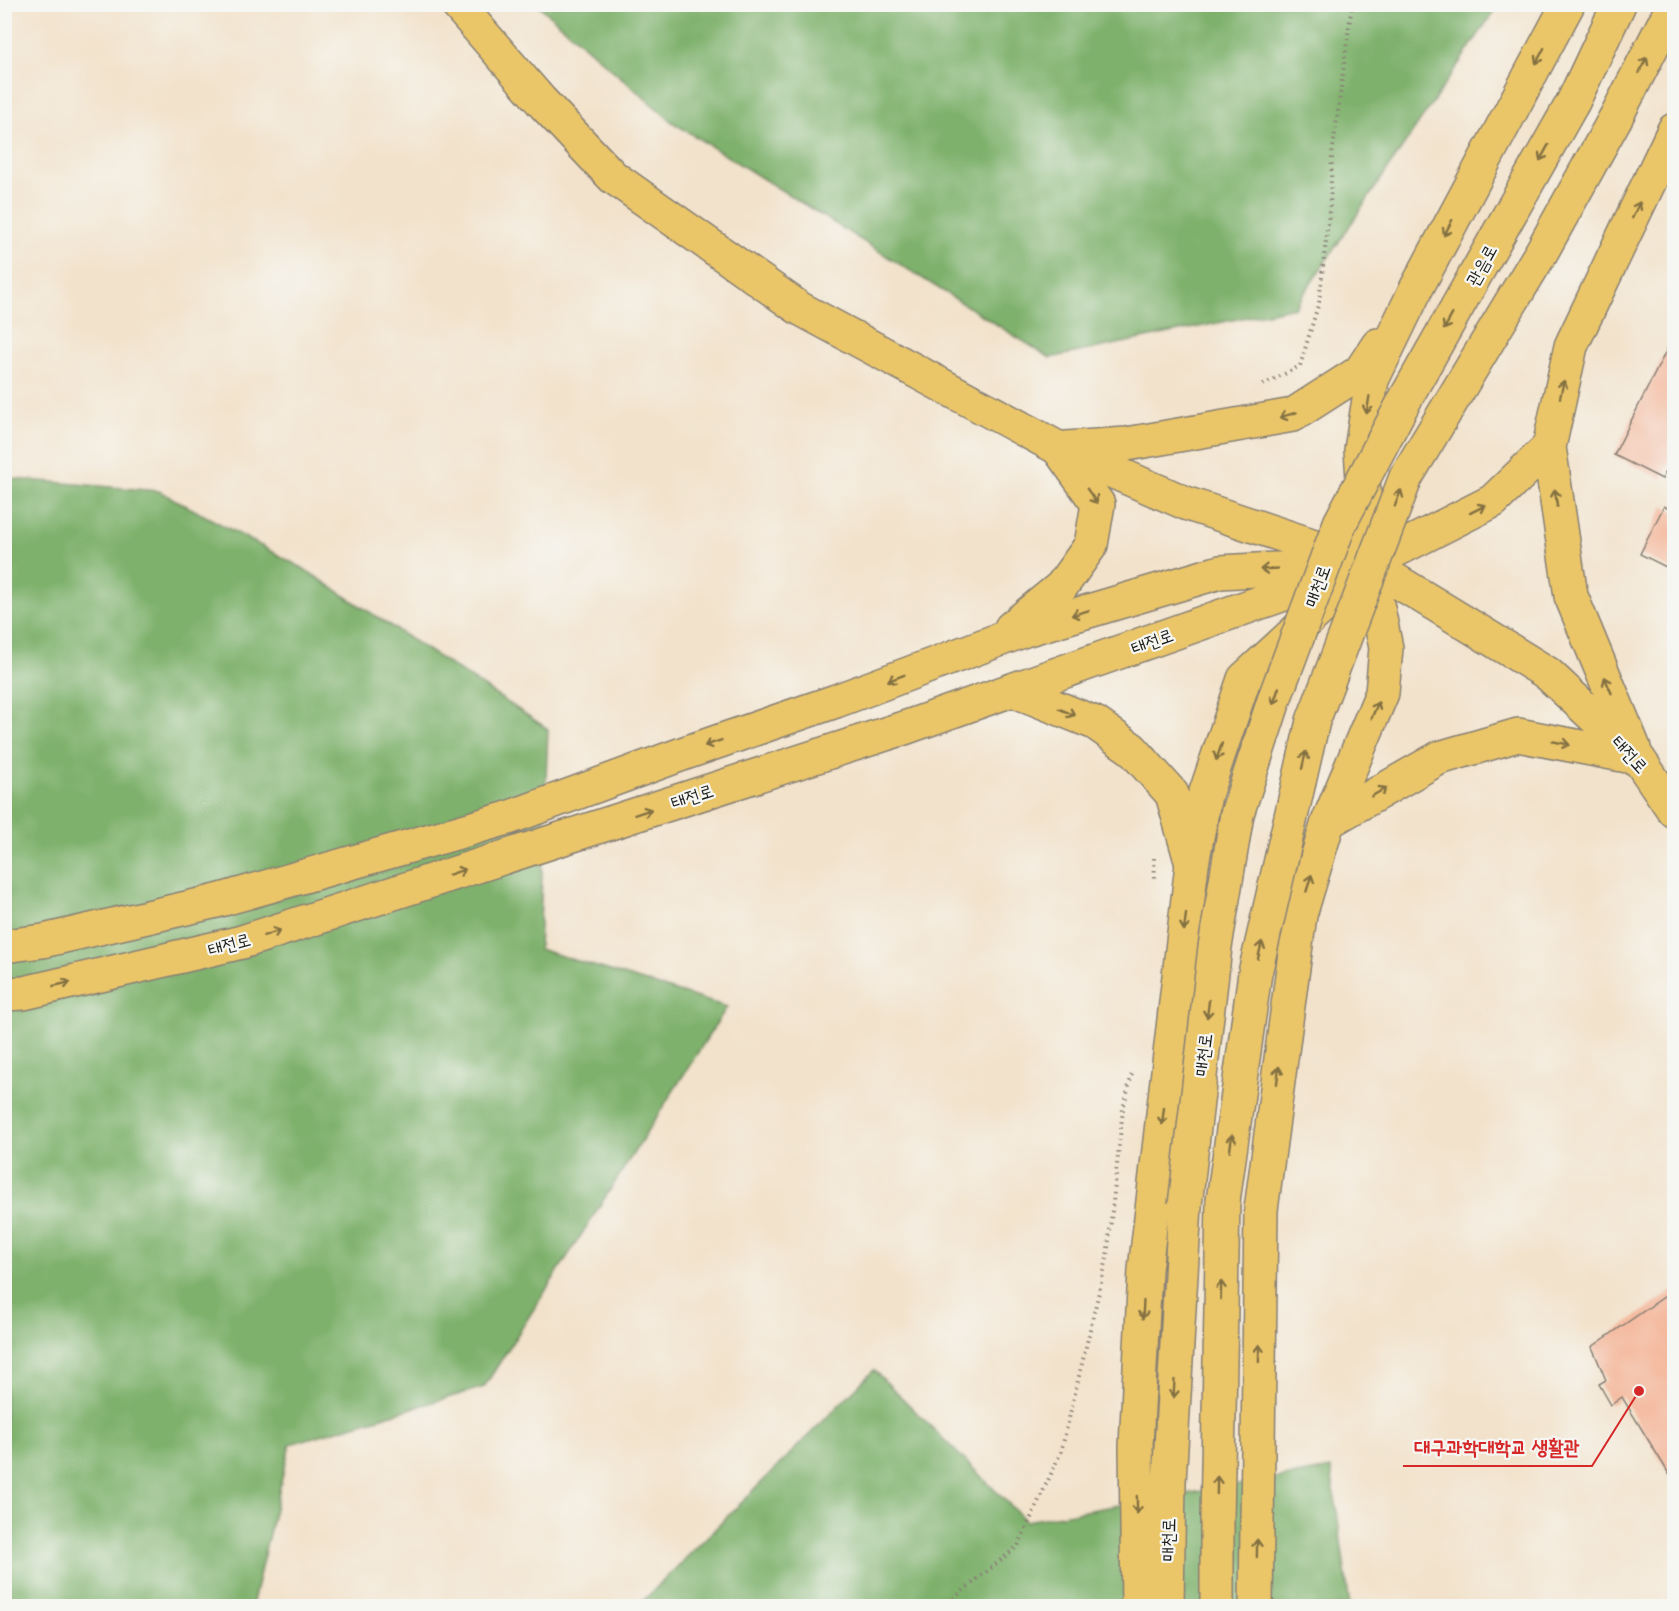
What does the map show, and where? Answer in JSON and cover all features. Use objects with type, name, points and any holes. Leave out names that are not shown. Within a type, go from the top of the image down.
[{"type":"main road","points":[[457,4],[541,101],[613,177],[799,308],[1058,448],[1188,504],[1370,564]]},
{"type":"main road","points":[[1256,1606],[1260,1210],[1300,915],[1329,822],[1382,693],[1386,648],[1370,564],[1361,450],[1372,380],[1416,289],[1568,4]]},
{"type":"main road","name":"관음로","points":[[1340,523],[1407,394],[1573,102],[1619,4]]},
{"type":"main road","points":[[1217,1606],[1223,1201],[1255,972],[1313,721],[1406,477],[1542,252],[1616,117],[1674,4]]},
{"type":"main road","points":[[1638,758],[1571,596],[1549,447],[1571,346],[1674,130]]},
{"type":"main road","points":[[1058,448],[1127,444],[1293,415],[1360,372],[1416,289]]},
{"type":"main road","points":[[1138,1606],[1136,1446],[1145,1270],[1192,864],[1205,795],[1244,679],[1370,564],[1493,501],[1549,447]]},
{"type":"main road","points":[[995,641],[1060,587],[1091,545],[1098,504],[1058,448]]},
{"type":"main road","name":"매천로","points":[[1167,1606],[1169,1482],[1185,1205],[1215,947],[1237,814],[1275,697],[1340,523]]},
{"type":"main road","points":[[4,946],[44,941],[217,901],[508,818],[836,701],[1025,630],[1220,572],[1370,564]]},
{"type":"main road","name":"태전로","points":[[4,994],[24,993],[243,942],[907,727],[1370,564],[1546,673],[1638,758],[1674,811]]},
{"type":"main road","points":[[1013,690],[1095,723],[1132,749],[1172,794],[1192,864]]},
{"type":"main road","points":[[1329,822],[1439,758],[1518,735],[1638,758]]},
{"type":"path","points":[[1261,386],[1300,366],[1319,302],[1330,205],[1332,156],[1352,4]]},
{"type":"path","points":[[1154,856],[1155,879]]},
{"type":"path","points":[[944,1606],[1018,1546],[1061,1452],[1107,1258],[1123,1108],[1135,1063]]},
{"type":"green space","points":[[538,5],[1496,5],[1493,13],[1295,307],[1050,358],[672,122]]},
{"type":"green space","points":[[4,478],[159,491],[304,569],[548,729],[539,949],[727,1007],[484,1387],[290,1444],[252,1606],[5,1606]]},
{"type":"green space","points":[[874,1370],[1026,1521],[1331,1469],[1350,1606],[638,1606]]},
{"type":"building","points":[[1674,335],[1674,454],[1662,479],[1614,455]]},
{"type":"building","points":[[1664,506],[1674,512],[1674,571],[1640,554]]},
{"type":"building","points":[[1674,1290],[1674,1369],[1669,1373],[1674,1380],[1674,1482],[1622,1397],[1611,1405],[1599,1384],[1606,1380],[1592,1347]]},
{"type":"place","name":"대구과학대학교 생활관","points":[[1639,1391]]}]
